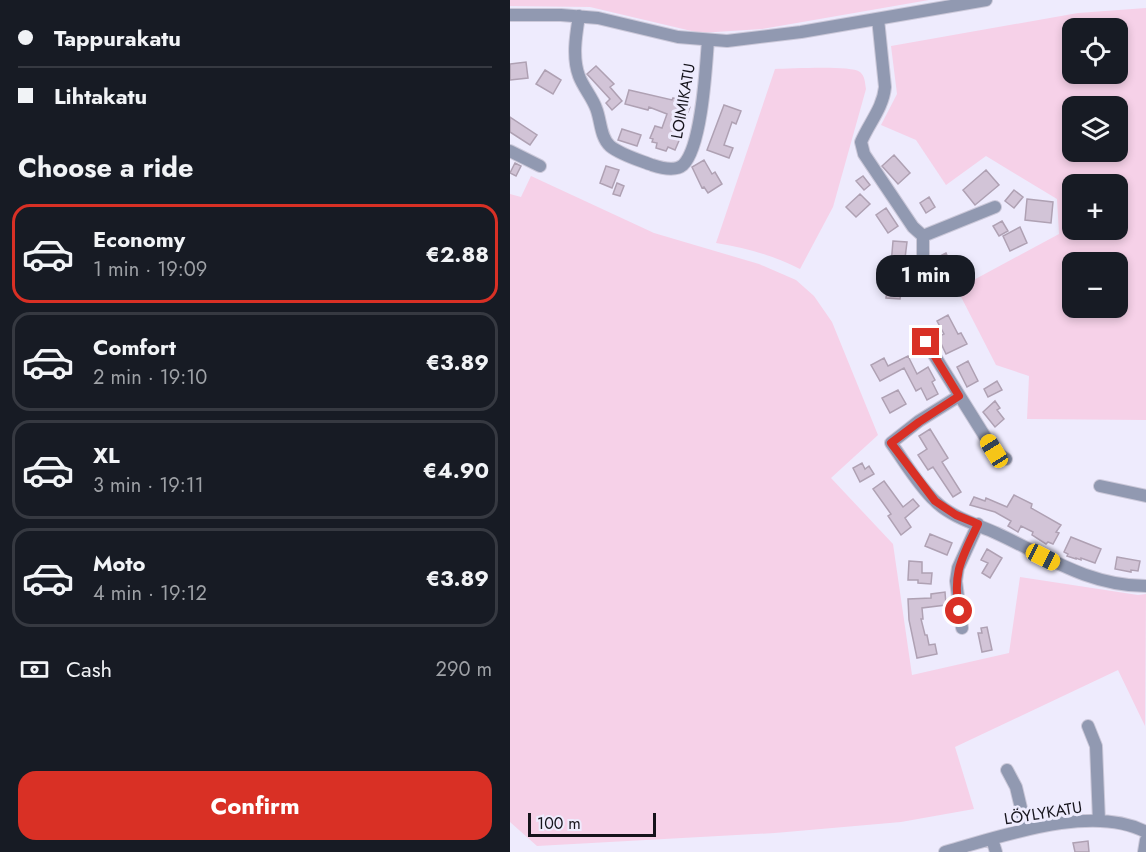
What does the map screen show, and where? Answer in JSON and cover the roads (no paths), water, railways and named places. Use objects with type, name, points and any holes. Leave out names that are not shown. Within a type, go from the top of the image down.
[{"type":"street","points":[[510,15],[579,16],[607,20],[678,37],[748,40],[986,0]]},
{"type":"street","name":"LOIMIKATU","points":[[579,16],[576,63],[578,75],[596,106],[604,137],[615,150],[659,168],[673,169],[682,166],[690,153],[701,111],[708,40]]},
{"type":"street","points":[[878,19],[884,97],[861,142],[864,154],[908,219],[923,236],[921,281]]},
{"type":"street","points":[[510,151],[540,165]]},
{"type":"street","points":[[923,236],[995,207]]},
{"type":"street","points":[[926,342],[994,451],[1006,459]]},
{"type":"street","points":[[959,396],[891,443],[935,501],[956,515],[1077,573],[1096,579],[1146,586]]},
{"type":"street","points":[[1100,486],[1146,496]]},
{"type":"street","points":[[962,627],[956,581],[958,568],[978,524]]},
{"type":"street","points":[[1088,726],[1096,746],[1099,821]]},
{"type":"street","points":[[1007,770],[1016,787],[1026,829]]},
{"type":"street","name":"LÖYLYKATU","points":[[945,852],[1026,829],[1062,824],[1099,821],[1129,825],[1146,832]]},
{"type":"street","points":[[992,839],[996,852]]},
{"type":"street","points":[[1144,852],[1146,840]]}]
